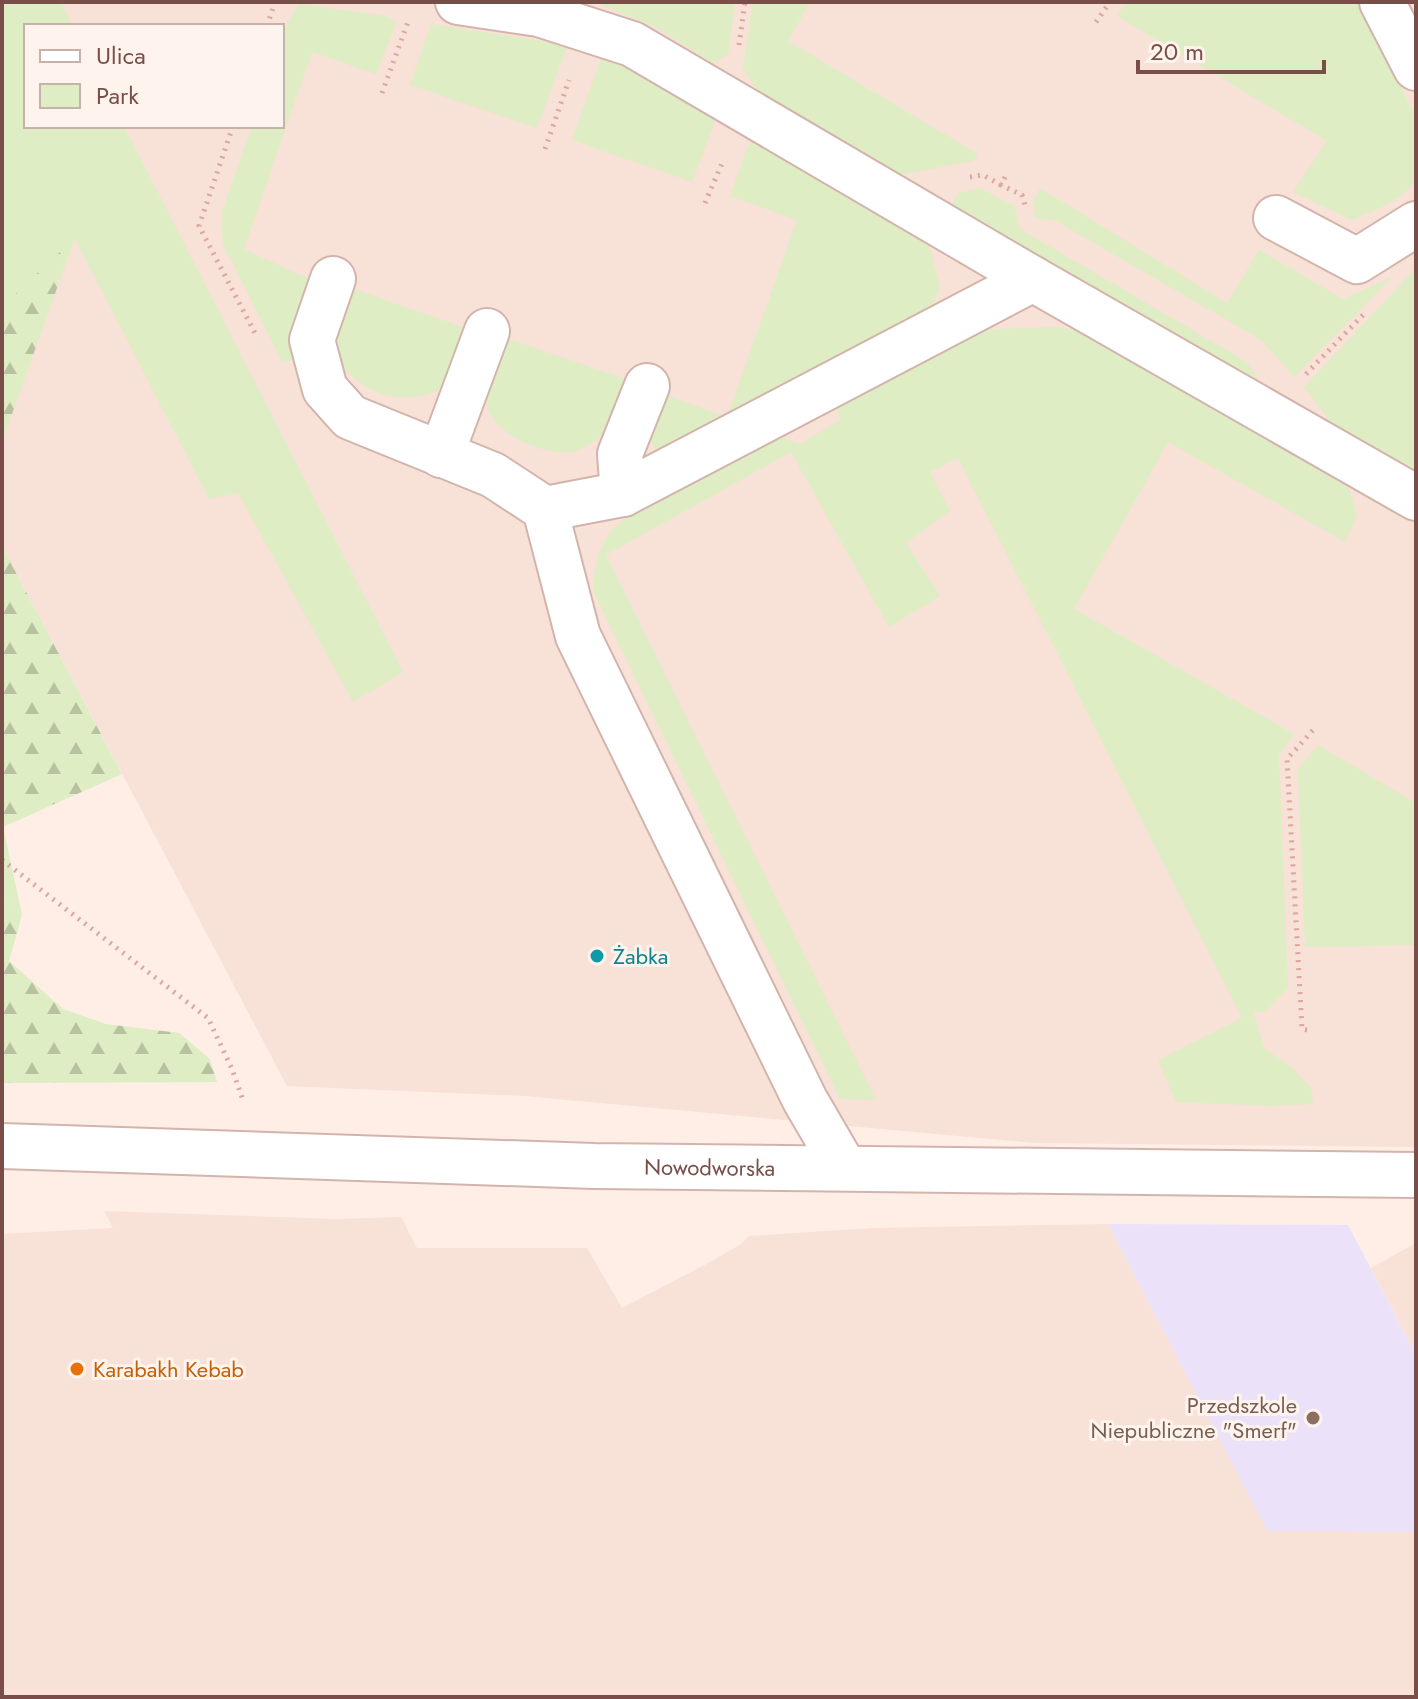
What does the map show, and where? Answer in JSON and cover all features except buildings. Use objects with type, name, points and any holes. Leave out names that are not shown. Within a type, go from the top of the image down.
[{"type":"street","points":[[458,2],[539,14],[632,44],[1033,279],[1416,498]]},
{"type":"street","points":[[1382,2],[1416,68]]},
{"type":"street","points":[[1276,218],[1357,261],[1416,224]]},
{"type":"street","points":[[333,279],[312,340],[325,389],[350,417],[493,475],[545,509],[578,636],[805,1100],[844,1167]]},
{"type":"street","points":[[545,509],[623,494],[1033,279]]},
{"type":"street","points":[[441,455],[487,331]]},
{"type":"street","points":[[623,494],[620,454],[647,386]]},
{"type":"street","name":"Nowodworska","points":[[2,1146],[594,1166],[1416,1175]]},
{"type":"path","points":[[268,24],[275,2]]},
{"type":"path","points":[[1096,22],[1110,2]]},
{"type":"path","points":[[382,93],[409,16]]},
{"type":"path","points":[[545,149],[553,127]]},
{"type":"path","points":[[232,128],[199,226],[258,339]]},
{"type":"path","points":[[983,175],[1001,185]]},
{"type":"path","points":[[705,203],[713,183]]},
{"type":"path","points":[[1299,381],[1373,304]]},
{"type":"path","points":[[1307,1030],[1302,1029],[1287,759],[1315,728]]},
{"type":"path","points":[[2,860],[208,1018],[232,1069],[247,1112]]},
{"type":"shaded area","points":[[55,2],[1416,2],[1416,1147],[1035,1143],[524,1096],[287,1086],[2,546],[2,440],[105,128],[284,128],[284,24],[66,24]]},
{"type":"shaded area","points":[[104,1211],[337,1219],[401,1217],[417,1248],[587,1248],[622,1308],[714,1260],[749,1236],[873,1228],[1108,1224],[1267,1530],[1416,1532],[1416,1697],[2,1697],[2,1234],[113,1228]]},
{"type":"shaded area","name":"Przedszkole Niepubliczne \"Smerf\"","points":[[1108,1224],[1348,1225],[1416,1355],[1416,1532],[1267,1531]]},
{"type":"shaded area","points":[[1416,1243],[1416,1355],[1371,1268]]},
{"type":"green space","points":[[2,2],[61,2],[72,24],[24,24],[24,128],[125,128],[403,672],[353,702],[238,493],[209,499],[75,239],[2,321]]},
{"type":"green space","points":[[594,2],[735,2],[728,55],[713,63],[657,28]]},
{"type":"green space","points":[[753,2],[810,2],[788,41],[978,154],[973,161],[899,175],[757,90],[743,68]]},
{"type":"green space","points":[[1126,2],[1358,2],[1416,117],[1416,179],[1396,199],[1352,220],[1293,192],[1327,141],[1117,16]]},
{"type":"green space","points":[[300,4],[386,16],[397,21],[376,74],[312,52],[244,249],[311,280],[295,321],[300,337],[295,361],[282,362],[223,244],[221,214],[251,128],[284,128],[284,35],[291,16]]},
{"type":"green space","points":[[431,24],[568,45],[537,128],[410,85]]},
{"type":"green space","points":[[602,55],[638,70],[716,118],[692,182],[572,140]]},
{"type":"green space","points":[[752,140],[928,244],[940,286],[929,315],[670,457],[654,449],[649,433],[663,394],[727,417],[797,220],[730,196]]},
{"type":"green space","points":[[980,188],[1014,206],[1020,229],[1247,362],[1261,383],[1243,376],[952,205],[958,193]]},
{"type":"green space","points":[[1040,188],[1227,303],[1259,250],[1343,299],[1392,277],[1294,377],[1261,340],[1056,221],[1035,218],[1034,199]]},
{"type":"green space","points":[[75,238],[2,442],[2,321],[16,293]]},
{"type":"green space","points":[[1416,268],[1416,473],[1336,429],[1304,387]]},
{"type":"green space","points":[[348,287],[474,331],[446,386],[429,394],[396,397],[367,387],[341,366],[329,353]]},
{"type":"green space","points":[[1057,327],[1079,331],[1349,488],[1357,515],[1345,542],[1168,442],[1074,609],[1294,734],[1279,755],[1288,988],[1265,1012],[1253,1011],[1264,1048],[1292,1068],[1311,1088],[1313,1104],[1270,1106],[1176,1102],[1158,1060],[1242,1018],[958,458],[930,472],[950,511],[906,543],[940,596],[889,627],[791,452],[606,555],[876,1100],[840,1099],[593,591],[598,556],[607,537],[619,523],[658,495],[771,434],[800,444],[841,419],[832,402],[964,330]]},
{"type":"green space","points":[[505,338],[632,381],[619,413],[608,430],[591,444],[571,452],[546,450],[508,433],[491,414],[487,402],[490,378]]},
{"type":"green space","points":[[2,546],[122,774],[3,827],[2,826]]},
{"type":"green space","points":[[1318,745],[1416,803],[1416,945],[1305,947],[1298,770]]},
{"type":"green space","points":[[3,827],[22,915],[2,895]]},
{"type":"green space","points":[[2,895],[22,915],[9,961],[63,1009],[106,1024],[179,1033],[210,1059],[217,1082],[2,1083]]},
{"type":"place","name":"Żabka","points":[[597,956]]},
{"type":"place","name":"Karabakh Kebab","points":[[77,1369]]},
{"type":"place","name":"Przedszkole Niepubliczne \"Smerf\"","points":[[1313,1418]]}]
